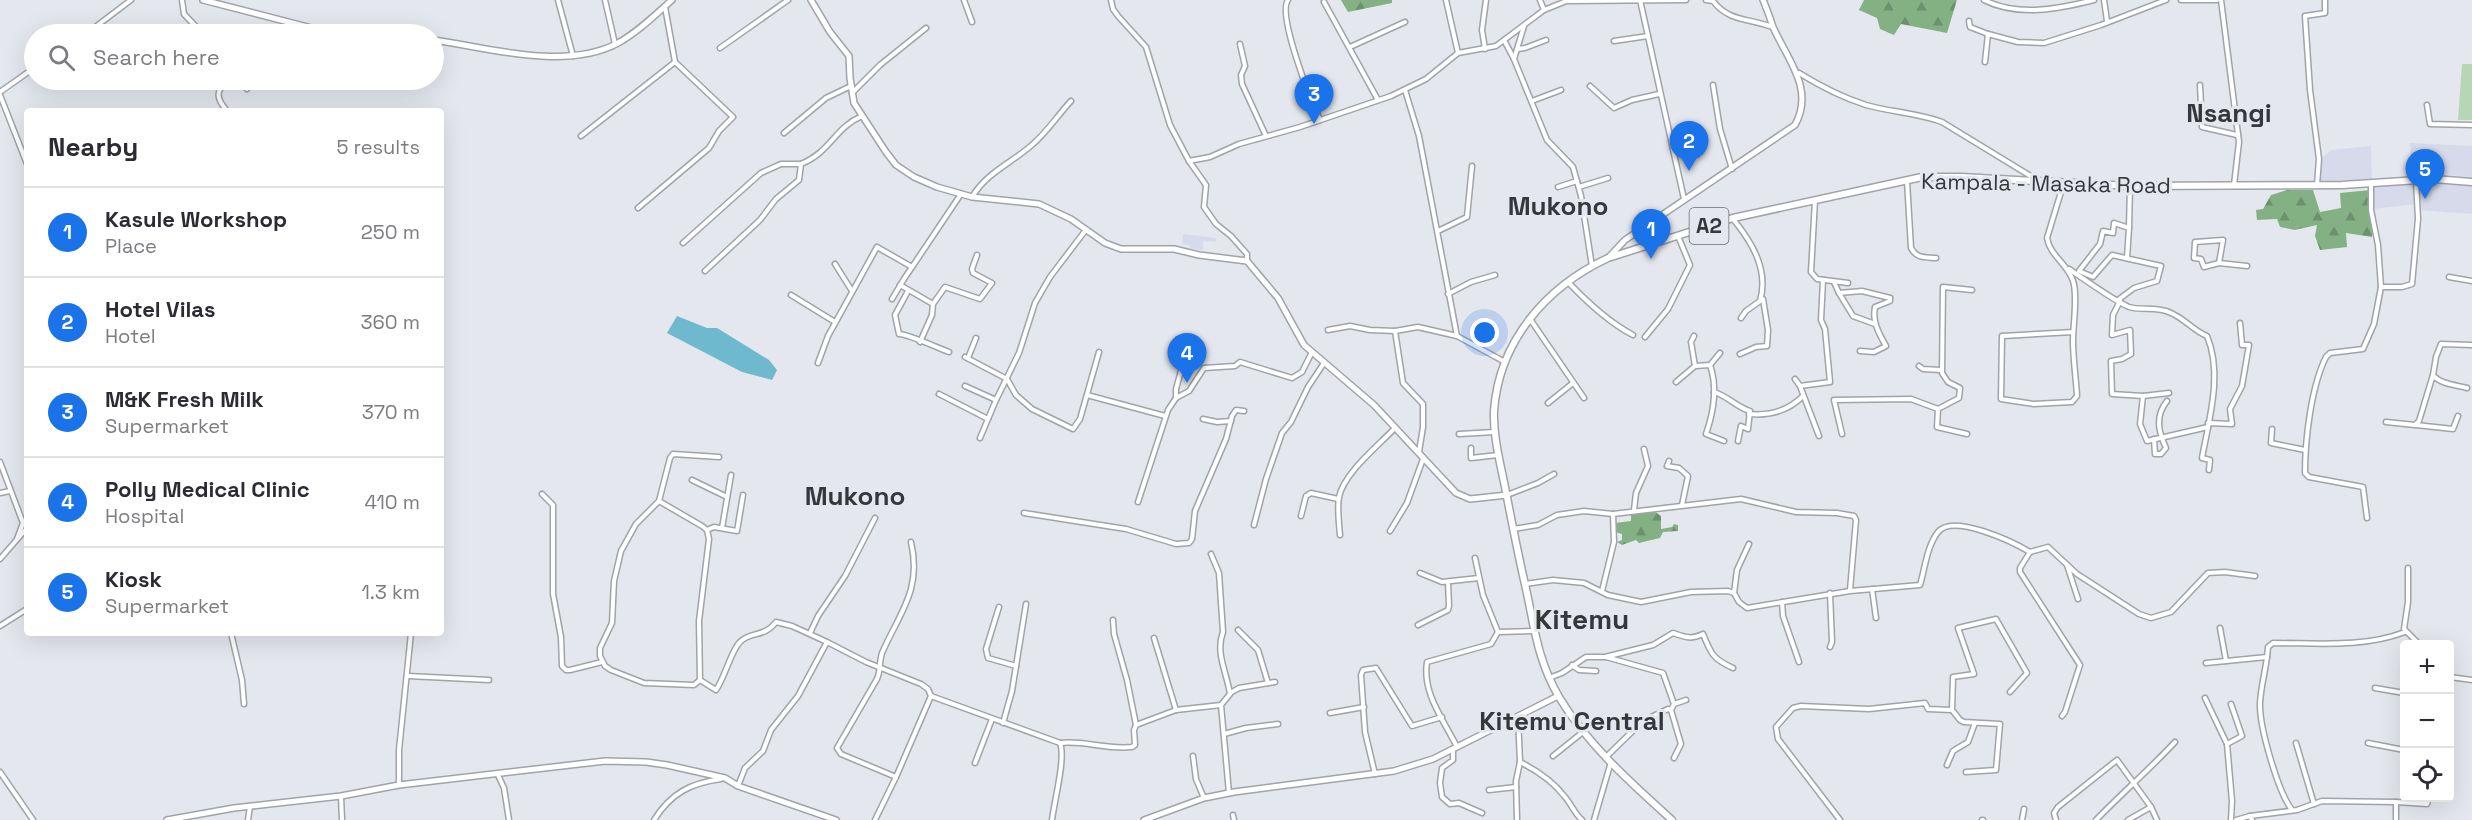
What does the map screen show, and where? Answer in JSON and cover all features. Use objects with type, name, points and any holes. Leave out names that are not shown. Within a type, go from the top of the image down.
[{"type":"main road","name":"Kampala - Masaka Road","points":[[1672,820],[1584,732],[1558,696],[1540,659],[1513,529],[1495,432],[1494,411],[1498,384],[1505,362],[1530,318],[1540,306],[1568,282],[1608,258],[1733,218],[1922,177],[2038,180],[2130,186],[2370,184],[2415,180],[2472,182]]},
{"type":"street","points":[[99,24],[131,0]]},
{"type":"street","points":[[182,0],[184,14],[194,24]]},
{"type":"street","points":[[203,0],[296,24]]},
{"type":"street","points":[[558,0],[573,56]]},
{"type":"street","points":[[604,0],[615,45]]},
{"type":"street","points":[[444,41],[541,55],[583,56],[615,45],[637,30],[671,0]]},
{"type":"street","points":[[720,48],[788,0]]},
{"type":"street","points":[[811,0],[830,32],[849,56],[852,93],[862,116],[896,165],[914,177],[937,187],[972,197],[1039,204],[1071,219],[1085,231],[1121,249],[1174,249],[1199,255],[1247,261],[1278,298],[1299,336],[1312,352],[1374,405],[1456,493],[1470,499],[1507,495],[1554,474]]},
{"type":"street","points":[[964,0],[972,22]]},
{"type":"street","points":[[1111,0],[1118,16],[1146,47],[1170,125],[1189,161],[1206,185],[1204,207],[1216,224],[1231,236],[1247,254],[1249,257],[1247,261]]},
{"type":"street","points":[[1288,0],[1284,5],[1286,19],[1305,82],[1320,120]]},
{"type":"street","points":[[1446,0],[1458,54]]},
{"type":"street","points":[[1485,49],[1482,30],[1486,0]]},
{"type":"street","points":[[1540,0],[1544,10]]},
{"type":"street","points":[[1189,161],[1210,157],[1239,144],[1320,120],[1404,90],[1426,79],[1458,54],[1496,46],[1544,10],[1569,0],[1686,0]]},
{"type":"street","points":[[1640,0],[1659,94],[1685,200]]},
{"type":"street","points":[[1706,0],[1713,1],[1720,11],[1730,17],[1738,17],[1774,28]]},
{"type":"street","points":[[1608,258],[1625,240],[1795,125],[1802,112],[1798,73],[1774,28],[1763,0]]},
{"type":"street","points":[[1984,0],[2029,10],[2064,7],[2094,0]]},
{"type":"street","points":[[2104,0],[2108,21]]},
{"type":"street","points":[[1969,21],[1970,27],[1988,34],[2018,42],[2044,43],[2164,0]]},
{"type":"street","points":[[2181,0],[2220,0],[2240,150],[2234,185]]},
{"type":"street","points":[[2317,185],[2319,159],[2310,90],[2305,16],[2325,13],[2325,0]]},
{"type":"street","points":[[1324,2],[1378,100]]},
{"type":"street","points":[[638,208],[709,148],[719,131],[733,117],[675,62],[665,6]]},
{"type":"street","points":[[1350,47],[1405,22]]},
{"type":"street","points":[[1514,59],[1524,26]]},
{"type":"street","points":[[852,93],[880,65],[926,28]]},
{"type":"street","points":[[1984,62],[1988,34]]},
{"type":"street","points":[[1614,41],[1648,36]]},
{"type":"street","points":[[1504,40],[1547,140],[1570,162],[1579,187],[1592,266]]},
{"type":"street","points":[[1518,49],[1546,40]]},
{"type":"street","points":[[1240,44],[1245,66],[1241,75],[1242,84],[1266,136]]},
{"type":"street","points":[[581,136],[675,62]]},
{"type":"street","points":[[1798,73],[1832,93],[1868,105],[1927,116],[2038,180]]},
{"type":"street","points":[[24,76],[0,94],[24,156]]},
{"type":"street","points":[[1713,85],[1720,129],[1732,168]]},
{"type":"street","points":[[2200,85],[2202,127],[2237,135]]},
{"type":"street","points":[[784,134],[826,98],[851,86]]},
{"type":"street","points":[[1590,86],[1614,108],[1632,100],[1659,94]]},
{"type":"street","points":[[219,90],[218,100],[225,108]]},
{"type":"street","points":[[1404,90],[1416,124],[1457,336]]},
{"type":"street","points":[[1532,101],[1561,90]]},
{"type":"street","points":[[972,197],[986,179],[1033,144],[1071,101]]},
{"type":"street","points":[[2427,105],[2430,124],[2472,125]]},
{"type":"street","points":[[683,243],[761,173],[773,166],[801,164],[820,155],[845,126],[862,116]]},
{"type":"street","points":[[705,271],[760,220],[776,199],[799,180],[801,164]]},
{"type":"street","points":[[1438,231],[1467,217],[1472,166]]},
{"type":"street","points":[[1579,187],[1608,178]]},
{"type":"street","points":[[1907,180],[1911,248],[1919,257],[1936,258]]},
{"type":"street","points":[[2381,287],[2402,287],[2412,284],[2418,219],[2415,180]]},
{"type":"street","points":[[1558,188],[1577,181]]},
{"type":"street","points":[[2065,182],[2047,238],[2048,247],[2066,267],[2130,307],[2158,308],[2169,312],[2189,323],[2198,333],[2206,336],[2215,366],[2202,458],[2210,460],[2209,470]]},
{"type":"street","points":[[2367,518],[2363,487],[2309,477],[2305,473],[2305,450],[2310,412],[2324,361],[2330,353],[2363,349],[2374,324],[2381,287],[2370,184]]},
{"type":"street","points":[[2127,258],[2130,186]]},
{"type":"street","points":[[892,300],[961,194]]},
{"type":"street","points":[[1815,199],[1810,267],[1812,276],[1823,280],[1848,283]]},
{"type":"street","points":[[1733,218],[1757,252],[1768,330],[1767,346],[1756,347],[1740,354]]},
{"type":"street","points":[[2129,228],[2114,223],[2113,233],[2103,231],[2100,244],[2079,271],[2093,277],[2112,255],[2162,266],[2157,281],[2134,288],[2119,300],[2113,315],[2112,335],[2130,330],[2131,354],[2111,361],[2112,394],[2143,396],[2169,393]]},
{"type":"street","points":[[980,438],[1019,353],[1029,319],[1042,290],[1085,231]]},
{"type":"street","points":[[1646,337],[1668,309],[1690,265],[1678,235]]},
{"type":"street","points":[[2219,263],[2223,240],[2195,242],[2194,258],[2201,258],[2204,267],[2219,263],[2247,266]]},
{"type":"street","points":[[818,363],[835,322],[877,246],[912,267]]},
{"type":"street","points":[[920,342],[933,315],[933,304],[945,288],[980,299],[992,283],[973,273],[972,269],[977,255]]},
{"type":"street","points":[[835,264],[852,292]]},
{"type":"street","points":[[2066,267],[2074,284],[2073,332],[2076,400],[2034,404],[2001,399],[2002,336],[2073,332]]},
{"type":"street","points":[[1448,294],[1471,282],[1495,275]]},
{"type":"street","points":[[2450,277],[2472,280]]},
{"type":"street","points":[[1800,386],[1830,382],[1825,329],[1821,320],[1823,280]]},
{"type":"street","points":[[1833,281],[1853,316],[1876,324]]},
{"type":"street","points":[[1568,282],[1586,301],[1617,326],[1633,334]]},
{"type":"street","points":[[900,285],[933,304]]},
{"type":"street","points":[[1842,434],[1834,400],[1911,399],[1938,409],[1959,398],[1960,388],[1944,378],[1941,370],[1944,341],[1943,287],[1972,290]]},
{"type":"street","points":[[908,291],[895,315],[899,334],[905,334],[949,352]]},
{"type":"street","points":[[1839,293],[1862,291],[1890,298],[1890,301],[1875,307],[1874,313],[1878,332],[1886,346],[1874,352],[1860,351]]},
{"type":"street","points":[[791,295],[835,322]]},
{"type":"street","points":[[1741,318],[1746,311],[1757,306],[1762,295]]},
{"type":"street","points":[[1530,318],[1584,398]]},
{"type":"street","points":[[2143,396],[2140,424],[2145,442],[2208,425],[2232,424],[2230,409],[2242,386],[2249,345],[2242,345],[2240,323]]},
{"type":"street","points":[[1328,330],[1350,326],[1370,330],[1418,327],[1457,336],[1505,362]]},
{"type":"street","points":[[1390,531],[1407,503],[1421,456],[1423,427],[1423,405],[1402,383],[1395,330]]},
{"type":"street","points":[[1694,336],[1691,342],[1695,366]]},
{"type":"street","points":[[976,338],[966,357],[1007,379],[1016,395],[1032,409],[1074,429],[1088,395],[1099,352]]},
{"type":"street","points":[[2415,425],[2419,421],[2441,344],[2472,345]]},
{"type":"street","points":[[1138,502],[1166,416],[1176,398],[1176,388],[1188,345]]},
{"type":"street","points":[[1176,398],[1189,391],[1204,368],[1235,366],[1240,362],[1292,378],[1302,372],[1312,352]]},
{"type":"street","points":[[1676,382],[1695,366],[1710,365],[1720,353]]},
{"type":"street","points":[[1254,525],[1266,479],[1282,433],[1291,422],[1308,387],[1324,363]]},
{"type":"street","points":[[1710,365],[1714,374],[1713,414],[1706,434],[1724,441]]},
{"type":"street","points":[[1919,366],[1923,369],[1941,370]]},
{"type":"street","points":[[2433,375],[2442,381],[2467,388]]},
{"type":"street","points":[[1795,379],[1800,386],[1819,436]]},
{"type":"street","points":[[1548,403],[1573,383]]},
{"type":"street","points":[[965,386],[996,400]]},
{"type":"street","points":[[1714,392],[1731,398],[1741,408],[1750,411],[1748,429],[1741,426],[1738,441]]},
{"type":"street","points":[[939,394],[988,419]]},
{"type":"street","points":[[1088,395],[1166,416]]},
{"type":"street","points":[[1749,414],[1772,414],[1792,406],[1803,396]]},
{"type":"street","points":[[2154,439],[2155,454],[2161,454],[2166,448],[2161,438],[2159,411],[2167,401]]},
{"type":"street","points":[[1938,409],[1937,427],[1967,434]]},
{"type":"street","points":[[1024,513],[1125,529],[1176,544],[1189,543],[1192,539],[1195,511],[1226,439],[1231,421],[1236,410],[1244,411]]},
{"type":"street","points":[[2386,422],[2453,429],[2458,416]]},
{"type":"street","points":[[1203,419],[1217,422],[1231,421]]},
{"type":"street","points":[[1340,535],[1338,499],[1342,488],[1350,476],[1395,428]]},
{"type":"street","points":[[2272,429],[2271,442],[2305,450]]},
{"type":"street","points":[[1459,434],[1495,432]]},
{"type":"street","points":[[1471,448],[1471,458],[1499,455]]},
{"type":"street","points":[[1634,510],[1636,493],[1648,466],[1644,449]]},
{"type":"street","points":[[700,680],[694,685],[644,683],[610,670],[602,662],[600,648],[612,623],[614,581],[621,551],[636,524],[659,501],[666,470],[673,454],[719,457]]},
{"type":"street","points":[[1669,461],[1667,466],[1679,468],[1688,476],[1682,504]]},
{"type":"street","points":[[0,462],[24,521]]},
{"type":"street","points":[[722,528],[731,475]]},
{"type":"street","points":[[692,480],[727,497]]},
{"type":"street","points":[[0,493],[10,491]]},
{"type":"street","points":[[1301,516],[1305,496],[1311,493],[1338,499]]},
{"type":"street","points":[[542,495],[553,505],[553,594],[561,637],[562,666],[570,670],[602,662]]},
{"type":"street","points":[[707,530],[714,527],[737,531],[742,495]]},
{"type":"street","points":[[1513,529],[1538,525],[1557,515],[1584,512],[1613,514],[1682,504],[1704,504],[1741,499],[1796,512],[1837,513],[1854,516],[1856,520],[1850,591]]},
{"type":"street","points":[[659,501],[690,517],[707,530],[709,550],[699,621],[700,680]]},
{"type":"street","points":[[1602,591],[1614,542],[1613,514]]},
{"type":"street","points":[[810,633],[818,616],[845,576],[875,518]]},
{"type":"street","points":[[1749,544],[1737,570],[1734,593],[1739,602],[1747,608],[1830,593],[1920,585],[1934,538],[1939,529],[1948,525],[1973,528],[2030,552],[2048,547],[2066,564],[2132,610],[2151,618],[2171,612],[2208,573],[2225,572],[2255,576]]},
{"type":"street","points":[[0,559],[24,528]]},
{"type":"street","points":[[896,777],[841,754],[837,748],[881,669],[882,653],[906,604],[914,576],[915,562],[910,542]]},
{"type":"street","points":[[2030,552],[2020,572],[2080,665],[2062,716]]},
{"type":"street","points":[[1211,554],[1219,573],[1223,632],[1220,641],[1221,657],[1230,694]]},
{"type":"street","points":[[1475,558],[1489,612],[1498,632]]},
{"type":"street","points":[[2066,564],[2078,600]]},
{"type":"street","points":[[2408,568],[2405,632],[2414,640]]},
{"type":"street","points":[[1420,573],[1442,582],[1479,578]]},
{"type":"street","points":[[1525,584],[1553,580],[1572,581],[1584,583],[1621,599],[1641,602],[1691,592],[1728,591],[1734,593]]},
{"type":"street","points":[[1418,625],[1448,610],[1448,582]]},
{"type":"street","points":[[1872,589],[1876,618]]},
{"type":"street","points":[[1830,593],[1832,642],[1830,647]]},
{"type":"street","points":[[1782,602],[1784,616],[1799,662]]},
{"type":"street","points":[[1003,723],[1016,666],[1026,604]]},
{"type":"street","points":[[999,607],[986,650],[988,658],[1016,666]]},
{"type":"street","points":[[0,626],[24,611]]},
{"type":"street","points":[[1966,772],[1996,770],[2001,726],[2000,724],[1960,720],[1952,710],[1953,677],[1974,674],[1958,628],[1996,619],[2026,673],[2010,692]]},
{"type":"street","points":[[700,680],[717,689],[738,644],[746,637],[764,634],[776,622],[810,633],[881,669],[921,684],[928,689],[931,696],[1003,723],[1060,743],[1076,742],[1109,748],[1132,747],[1135,745],[1136,725],[1127,680],[1114,634],[1113,620]]},
{"type":"street","points":[[2220,628],[2226,662]]},
{"type":"street","points":[[1238,630],[1258,650],[1263,659],[1268,683]]},
{"type":"street","points":[[1498,632],[1534,631]]},
{"type":"street","points":[[1482,813],[1459,803],[1450,804],[1442,797],[1440,783],[1442,768],[1453,760],[1455,748],[1442,717],[1432,701],[1428,687],[1427,662],[1491,644],[1498,632]]},
{"type":"street","points":[[2292,810],[2272,766],[2262,720],[2260,706],[2262,678],[2268,647],[2273,643],[2364,643],[2405,632]]},
{"type":"street","points":[[1549,678],[1586,657],[1605,657],[1653,645],[1673,633],[1685,638],[1695,638],[1703,634],[1711,654],[1719,662],[1733,668]]},
{"type":"street","points":[[232,636],[242,680],[244,704]]},
{"type":"street","points":[[399,784],[399,750],[411,636]]},
{"type":"street","points":[[1154,638],[1176,710]]},
{"type":"street","points":[[738,786],[745,768],[763,751],[771,730],[798,696],[827,642]]},
{"type":"street","points":[[1605,657],[1663,673],[1674,704]]},
{"type":"street","points":[[2206,663],[2267,657]]},
{"type":"street","points":[[1572,666],[1579,670],[1596,671]]},
{"type":"street","points":[[1375,774],[1365,732],[1362,672],[1376,668],[1412,726],[1442,717]]},
{"type":"street","points":[[408,676],[489,681]]},
{"type":"street","points":[[2454,677],[2472,680]]},
{"type":"street","points":[[1136,725],[1176,710],[1221,705],[1234,689],[1275,682]]},
{"type":"street","points":[[2375,688],[2400,692]]},
{"type":"street","points":[[875,820],[931,696]]},
{"type":"street","points":[[1144,820],[1204,798],[1375,774],[1433,759],[1558,696]]},
{"type":"street","points":[[2205,698],[2227,744],[2233,820],[2292,810],[2322,801],[2427,804],[2428,802]]},
{"type":"street","points":[[1674,758],[1682,744],[1671,710],[1674,704],[1686,700]]},
{"type":"street","points":[[1840,820],[1778,739],[1776,727],[1789,711],[1801,706],[1869,709],[1921,703],[1934,710],[1952,710]]},
{"type":"street","points":[[2227,744],[2242,736],[2230,704]]},
{"type":"street","points":[[1221,705],[1229,793]]},
{"type":"street","points":[[1330,713],[1364,707]]},
{"type":"street","points":[[1594,820],[1609,759],[1643,722],[1660,711],[1671,710]]},
{"type":"street","points":[[1517,820],[1516,786],[1520,762],[1518,716]]},
{"type":"street","points":[[975,763],[992,719]]},
{"type":"street","points":[[1947,765],[1953,751],[1968,742],[1975,723]]},
{"type":"street","points":[[1224,734],[1245,728],[1278,724]]},
{"type":"street","points":[[1553,756],[1584,732]]},
{"type":"street","points":[[2096,820],[2114,799],[2135,784],[2175,742]]},
{"type":"street","points":[[1052,820],[1062,747],[1060,743]]},
{"type":"street","points":[[2296,743],[2314,804]]},
{"type":"street","points":[[2368,743],[2400,749]]},
{"type":"street","points":[[1193,756],[1196,779],[1204,798]]},
{"type":"street","points":[[2056,820],[2054,813],[2058,807],[2117,760],[2151,807],[2157,820]]},
{"type":"street","points":[[166,820],[250,806],[340,796],[399,784],[605,762],[646,762],[725,778],[738,786],[836,820]]},
{"type":"street","points":[[1520,762],[1547,777],[1582,820]]},
{"type":"street","points":[[0,772],[33,820]]},
{"type":"street","points":[[498,775],[504,788],[508,820]]},
{"type":"street","points":[[654,820],[666,803],[699,782],[725,778]]},
{"type":"street","points":[[1489,790],[1516,786]]},
{"type":"street","points":[[340,796],[342,820]]},
{"type":"street","points":[[2396,802],[2396,820]]},
{"type":"street","points":[[248,820],[250,806]]},
{"type":"street","points":[[2128,820],[2151,807]]},
{"type":"street","points":[[2022,820],[2024,809]]},
{"type":"shaded area","points":[[2410,143],[2472,146],[2472,177],[2440,174],[2411,177]]},
{"type":"shaded area","points":[[2371,146],[2372,180],[2319,181],[2323,157],[2331,150]]},
{"type":"shaded area","points":[[2417,183],[2472,185],[2472,214],[2417,210],[2416,204],[2373,209],[2374,186]]},
{"type":"shaded area","points":[[1183,234],[1216,238],[1216,242],[1203,241],[1203,250],[1190,248],[1190,245],[1182,244]]},
{"type":"green space","points":[[1341,0],[1392,0],[1392,3],[1348,12]]},
{"type":"green space","points":[[1864,0],[1957,0],[1947,33],[1901,24],[1894,35],[1880,29],[1877,18],[1859,10]]},
{"type":"green space","points":[[2462,64],[2472,64],[2472,120],[2458,120]]},
{"type":"green space","points":[[2287,190],[2313,190],[2320,212],[2341,208],[2340,193],[2370,190],[2374,220],[2372,237],[2346,233],[2347,247],[2320,250],[2315,236],[2317,225],[2295,230],[2280,227],[2277,219],[2257,220],[2256,210],[2263,209],[2271,195]]},
{"type":"green space","points":[[1654,511],[1661,516],[1661,529],[1672,527],[1674,524],[1678,525],[1678,531],[1663,532],[1660,538],[1639,543],[1636,540],[1622,545],[1617,542],[1622,540],[1622,534],[1615,532],[1615,523],[1631,521],[1631,512]]},
{"type":"water","points":[[677,316],[707,328],[717,328],[769,360],[777,370],[772,380],[742,372],[667,333]]},
{"type":"place","name":"M&K Fresh Milk","points":[[1314,124]]},
{"type":"place","name":"Hotel Vilas","points":[[1689,171]]},
{"type":"place","name":"Kiosk","points":[[2425,199]]},
{"type":"place","name":"Kasule Workshop","points":[[1651,259]]},
{"type":"place","name":"Polly Medical Clinic","points":[[1187,383]]},
{"type":"district","name":"Nsangi","points":[[2229,113]]},
{"type":"district","name":"Mukono","points":[[1558,206]]},
{"type":"district","name":"Mukono","points":[[855,496]]},
{"type":"district","name":"Kitemu","points":[[1582,619]]},
{"type":"district","name":"Kitemu Central","points":[[1572,721]]}]
